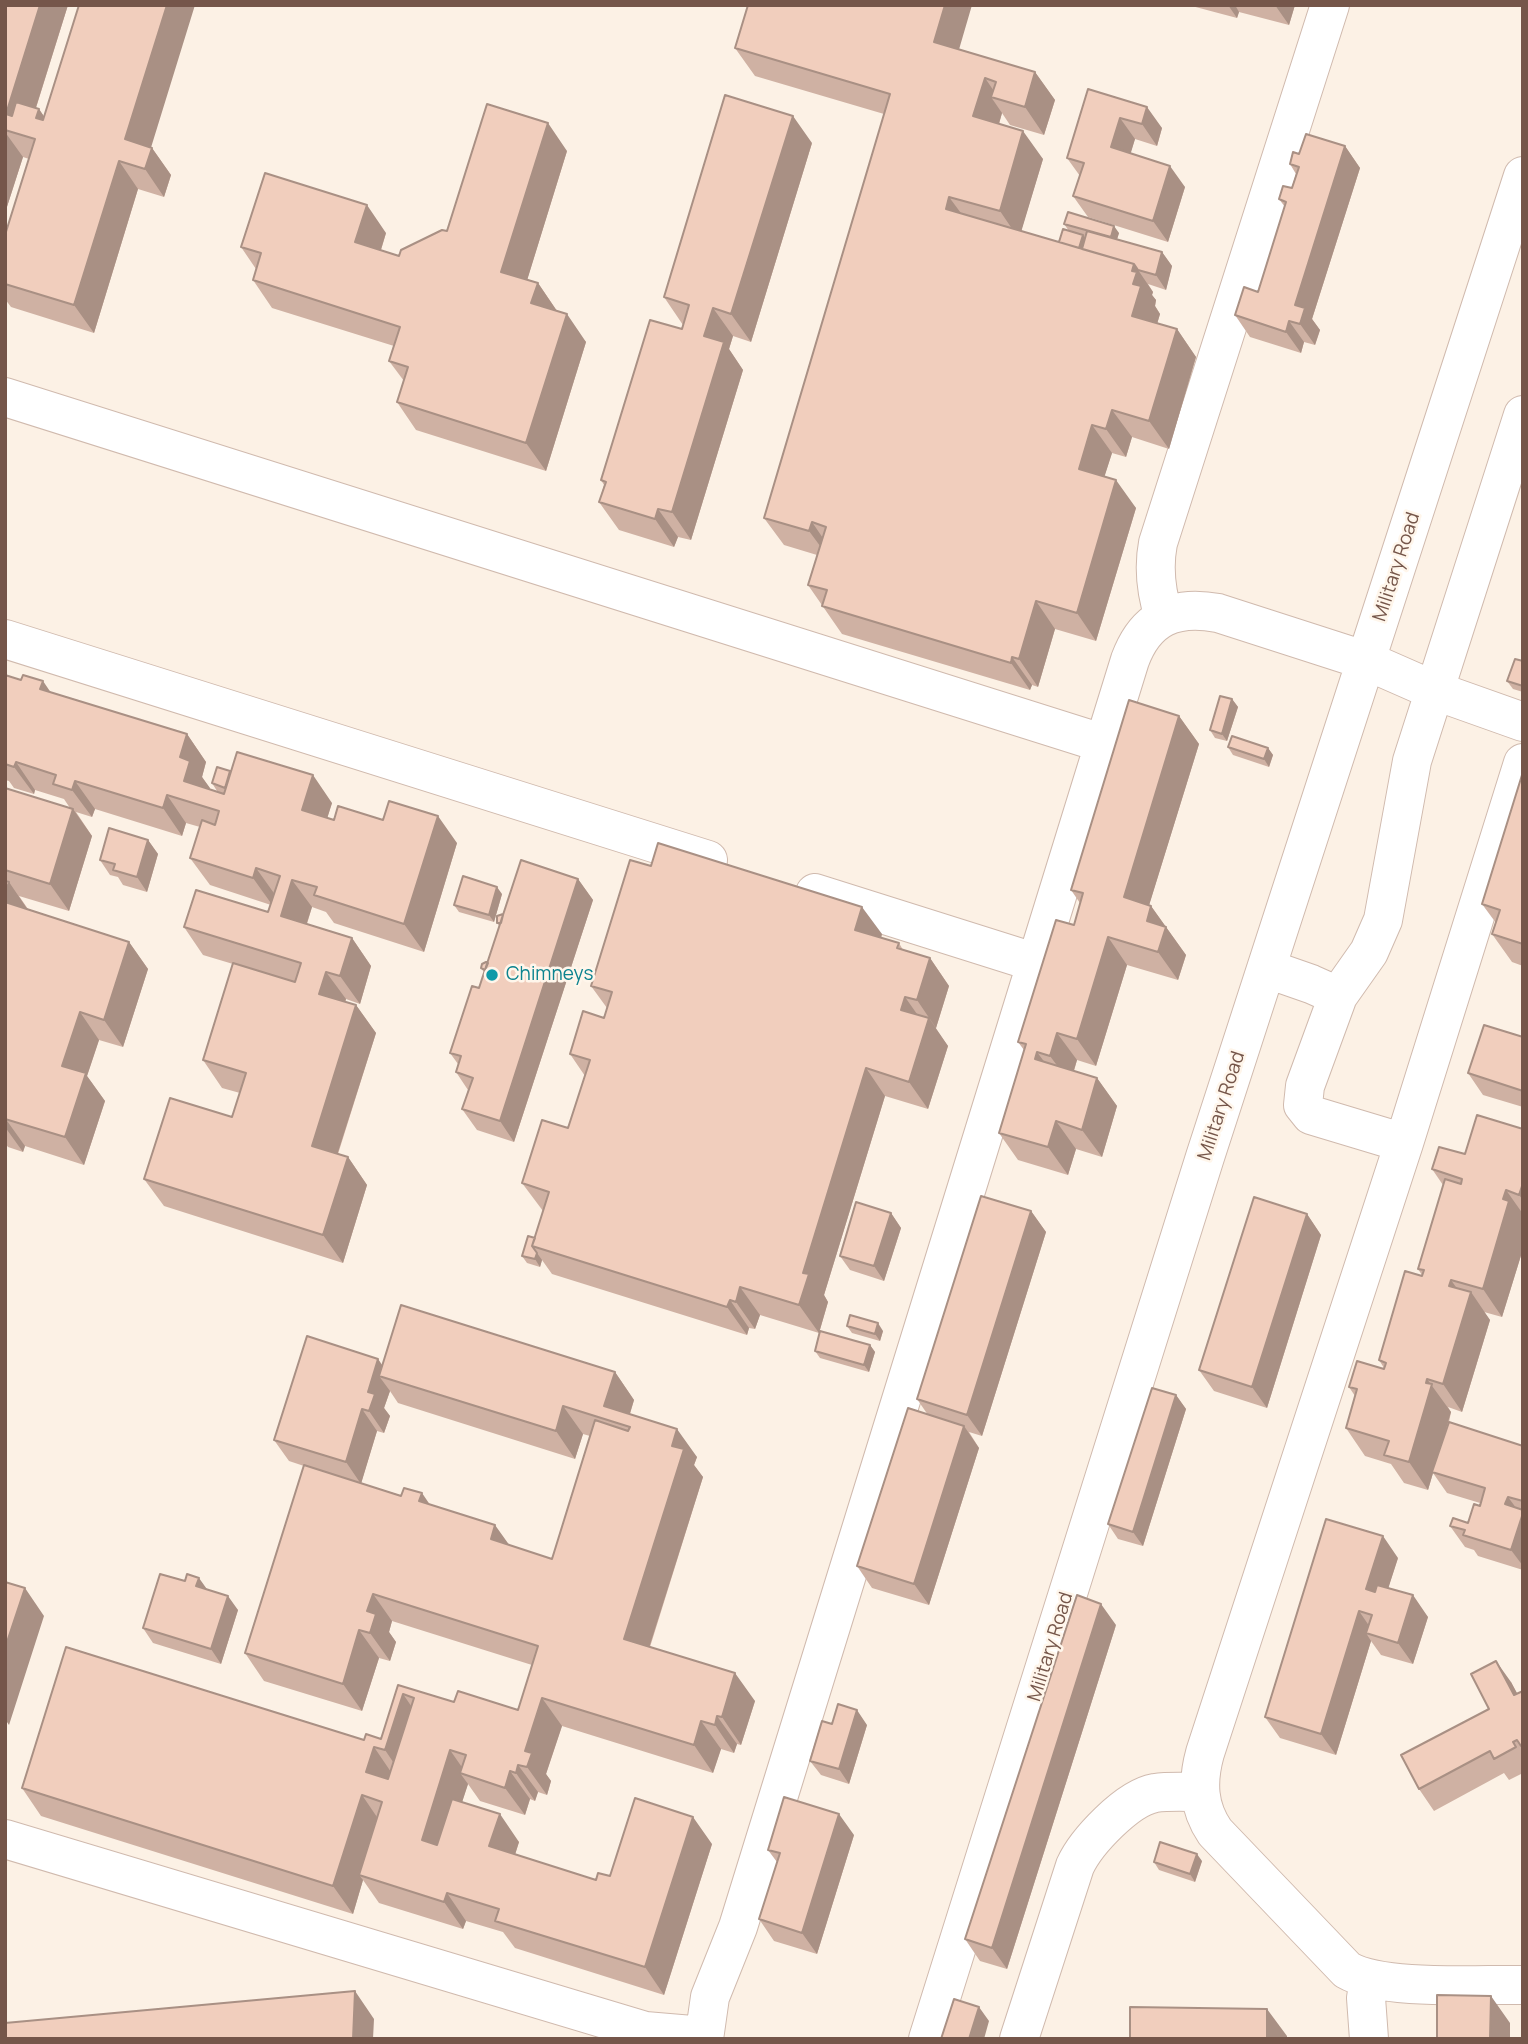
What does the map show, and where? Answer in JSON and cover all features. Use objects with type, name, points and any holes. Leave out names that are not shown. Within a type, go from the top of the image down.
[{"type":"street","points":[[1164,617],[1158,600],[1155,577],[1158,543],[1329,5]]},
{"type":"street","name":"Military Road","points":[[928,2039],[1201,1170],[1523,176]]},
{"type":"street","points":[[5,397],[1105,744]]},
{"type":"street","points":[[1404,1143],[1311,1115],[1303,1105],[1305,1086],[1338,996],[1369,952],[1383,920],[1406,783],[1433,690],[1523,415]]},
{"type":"street","points":[[5,1839],[645,2031],[704,2038],[710,1997],[742,1914],[1139,639],[1164,617],[1185,611],[1219,613],[1367,661],[1433,690],[1523,722]]},
{"type":"street","points":[[5,639],[738,869]]},
{"type":"street","points":[[1523,763],[1404,1143],[1205,1753],[1199,1792],[1207,1820],[1223,1841],[1337,1961],[1353,1974],[1369,1979],[1412,1984],[1523,1985]]},
{"type":"street","points":[[777,881],[1037,963]]},
{"type":"street","points":[[1268,969],[1338,996]]},
{"type":"street","points":[[1020,2039],[1075,1866],[1084,1849],[1116,1818],[1153,1793],[1199,1792]]},
{"type":"street","points":[[1369,1979],[1366,1998],[1369,2039]]},
{"type":"building","points":[[5,5],[40,5],[6,114],[12,116],[16,102],[39,109],[36,118],[43,120],[79,5],[167,5],[125,139],[152,148],[145,169],[119,161],[74,305],[5,284],[5,235],[35,139],[5,130]]},
{"type":"building","points":[[748,5],[945,5],[934,42],[1035,72],[1025,107],[991,97],[996,82],[985,78],[973,116],[1023,131],[1000,211],[949,197],[946,209],[1134,264],[1132,271],[1137,272],[1133,284],[1141,286],[1132,316],[1177,329],[1149,421],[1112,410],[1106,429],[1092,425],[1079,469],[1116,480],[1077,613],[1036,601],[1019,659],[1012,657],[1011,663],[822,606],[827,590],[808,585],[826,527],[812,522],[809,531],[764,518],[890,94],[735,48]]},
{"type":"building","points":[[1088,89],[1147,107],[1142,124],[1120,118],[1111,147],[1170,166],[1153,221],[1073,196],[1084,163],[1067,158]]},
{"type":"building","points":[[725,95],[793,116],[731,314],[713,308],[704,336],[724,342],[672,512],[658,509],[655,519],[599,502],[606,482],[601,480],[650,320],[682,329],[689,305],[664,297]]},
{"type":"building","points":[[487,104],[548,123],[501,272],[538,283],[531,303],[567,314],[526,443],[397,402],[408,367],[389,361],[400,327],[253,280],[261,253],[241,247],[265,173],[367,205],[355,242],[399,256],[401,250],[442,230],[447,231]]},
{"type":"building","points":[[1306,134],[1345,146],[1295,305],[1305,308],[1300,324],[1289,321],[1286,332],[1235,315],[1244,287],[1258,292],[1286,202],[1279,199],[1283,186],[1292,188],[1299,167],[1290,164],[1293,152],[1299,154]]},
{"type":"building","points":[[1068,212],[1114,226],[1111,237],[1064,224]]},
{"type":"building","points":[[1063,229],[1083,235],[1079,248],[1059,242]]},
{"type":"building","points":[[1087,231],[1162,252],[1156,275],[1138,270],[1134,264],[1082,249]]},
{"type":"building","points":[[1515,659],[1523,661],[1523,686],[1507,681]]},
{"type":"building","points":[[5,675],[21,680],[23,675],[43,681],[40,689],[187,734],[180,757],[190,761],[184,781],[224,794],[237,752],[313,775],[302,810],[334,820],[338,806],[383,820],[389,801],[438,816],[404,924],[314,895],[317,887],[292,880],[281,916],[352,938],[340,976],[326,972],[319,994],[356,1005],[312,1146],[348,1157],[323,1235],[144,1179],[170,1098],[232,1117],[246,1073],[203,1060],[233,963],[295,982],[301,963],[184,927],[196,890],[268,912],[280,876],[256,868],[253,878],[190,858],[202,820],[215,825],[219,811],[167,795],[163,808],[75,781],[72,790],[53,784],[56,775],[16,762],[14,767],[5,764]]},
{"type":"building","points":[[1220,696],[1232,699],[1222,734],[1210,730]]},
{"type":"building","points":[[1129,700],[1179,716],[1124,897],[1151,906],[1147,921],[1166,927],[1158,952],[1108,937],[1077,1039],[1057,1033],[1050,1056],[1037,1052],[1035,1059],[1097,1078],[1082,1130],[1056,1121],[1048,1147],[999,1133],[1026,1044],[1018,1042],[1056,920],[1074,925],[1083,893],[1071,890]]},
{"type":"building","points":[[1232,736],[1268,748],[1264,759],[1228,747]]},
{"type":"building","points":[[217,767],[230,771],[225,788],[212,783]]},
{"type":"building","points":[[1522,775],[1523,944],[1492,934],[1500,910],[1482,904]]},
{"type":"building","points":[[5,788],[73,809],[50,884],[5,870]]},
{"type":"building","points":[[109,828],[148,840],[137,877],[113,870],[115,864],[100,860]]},
{"type":"building","points":[[658,843],[862,907],[855,930],[899,943],[897,948],[930,958],[917,1000],[905,997],[901,1010],[929,1018],[909,1082],[866,1068],[803,1273],[809,1274],[799,1305],[740,1287],[736,1302],[730,1300],[727,1307],[532,1246],[549,1192],[522,1183],[542,1120],[568,1128],[590,1060],[570,1054],[583,1011],[604,1018],[612,992],[591,986],[630,860],[651,866]]},
{"type":"building","points":[[521,860],[578,879],[500,1121],[462,1109],[473,1078],[456,1072],[461,1056],[450,1053],[472,986],[479,988]]},
{"type":"building","points":[[463,876],[497,887],[489,915],[454,905]]},
{"type":"building","points":[[5,902],[129,942],[104,1020],[80,1012],[62,1066],[86,1073],[65,1137],[5,1119]]},
{"type":"building","points":[[503,914],[501,923],[497,923],[497,916]]},
{"type":"building","points":[[488,963],[485,970],[481,968]]},
{"type":"building","points":[[1484,1025],[1523,1037],[1523,1091],[1468,1073]]},
{"type":"building","points":[[1477,1115],[1523,1129],[1523,1183],[1519,1195],[1506,1190],[1503,1199],[1509,1201],[1483,1289],[1451,1280],[1449,1286],[1471,1292],[1443,1384],[1427,1379],[1426,1383],[1432,1384],[1409,1462],[1384,1455],[1389,1441],[1346,1428],[1357,1389],[1349,1387],[1357,1361],[1384,1369],[1386,1363],[1379,1360],[1405,1271],[1422,1276],[1424,1270],[1418,1269],[1445,1179],[1461,1184],[1462,1179],[1432,1169],[1439,1147],[1465,1154]]},
{"type":"building","points":[[981,1196],[1031,1211],[967,1415],[917,1399]]},
{"type":"building","points":[[1254,1197],[1307,1214],[1252,1387],[1199,1370]]},
{"type":"building","points":[[856,1202],[891,1213],[874,1266],[840,1256]]},
{"type":"building","points":[[528,1236],[535,1238],[532,1246],[537,1253],[535,1259],[522,1256]]},
{"type":"building","points":[[401,1305],[615,1372],[604,1406],[677,1429],[672,1446],[684,1449],[624,1639],[735,1673],[722,1717],[717,1716],[715,1725],[701,1721],[694,1745],[542,1698],[525,1751],[532,1753],[527,1767],[518,1765],[516,1773],[510,1771],[505,1788],[460,1773],[466,1755],[450,1750],[422,1840],[437,1845],[452,1799],[500,1814],[489,1846],[596,1880],[598,1873],[610,1876],[635,1798],[693,1817],[645,1967],[495,1921],[499,1909],[447,1893],[444,1902],[359,1875],[382,1802],[362,1795],[333,1886],[22,1788],[66,1647],[364,1740],[366,1734],[381,1739],[398,1685],[454,1702],[458,1691],[518,1710],[538,1646],[373,1594],[367,1611],[376,1614],[370,1633],[359,1630],[343,1684],[245,1653],[304,1465],[401,1496],[404,1488],[422,1493],[419,1501],[495,1525],[491,1539],[552,1559],[595,1420],[628,1431],[630,1427],[563,1406],[556,1431],[379,1376]],"holes":[[[403,1694],[414,1698],[388,1779],[366,1772],[374,1747],[385,1750]]]},
{"type":"building","points":[[850,1315],[878,1323],[875,1334],[847,1326]]},
{"type":"building","points":[[820,1331],[870,1345],[864,1365],[815,1351]]},
{"type":"building","points":[[307,1336],[378,1359],[368,1392],[375,1394],[369,1411],[362,1409],[346,1462],[274,1440]]},
{"type":"building","points":[[1152,1388],[1176,1395],[1133,1532],[1108,1524]]},
{"type":"building","points":[[908,1408],[964,1426],[914,1584],[857,1566]]},
{"type":"building","points":[[1449,1422],[1523,1446],[1523,1501],[1508,1497],[1505,1504],[1523,1510],[1511,1550],[1463,1535],[1465,1530],[1450,1526],[1453,1518],[1468,1523],[1474,1504],[1480,1506],[1485,1488],[1432,1472]]},
{"type":"building","points":[[1326,1519],[1383,1536],[1366,1589],[1375,1592],[1377,1585],[1413,1595],[1398,1643],[1366,1633],[1372,1615],[1359,1611],[1321,1734],[1265,1717]]},
{"type":"building","points":[[160,1574],[185,1581],[187,1574],[199,1578],[196,1586],[228,1596],[211,1649],[143,1628]]},
{"type":"building","points":[[5,1582],[25,1588],[5,1648]]},
{"type":"building","points":[[1077,1595],[1101,1604],[992,1948],[965,1939]]},
{"type":"building","points":[[1496,1661],[1514,1695],[1523,1691],[1523,1745],[1517,1740],[1513,1742],[1516,1747],[1494,1759],[1490,1751],[1419,1789],[1401,1755],[1489,1709],[1471,1674]]},
{"type":"building","points":[[838,1704],[857,1710],[839,1769],[810,1761],[822,1721],[832,1724]]},
{"type":"building","points":[[784,1797],[839,1814],[802,1933],[759,1919],[780,1853],[768,1850]]},
{"type":"building","points":[[1160,1842],[1197,1854],[1190,1874],[1154,1862]]},
{"type":"building","points":[[355,1991],[353,2039],[5,2039],[5,2023]]},
{"type":"building","points":[[1437,1995],[1491,1996],[1490,2039],[1437,2039]]},
{"type":"building","points":[[954,1999],[979,2007],[969,2039],[941,2039]]},
{"type":"building","points":[[1130,2007],[1267,2009],[1267,2039],[1130,2039]]},
{"type":"place","name":"Chimneys","points":[[492,975]]}]
